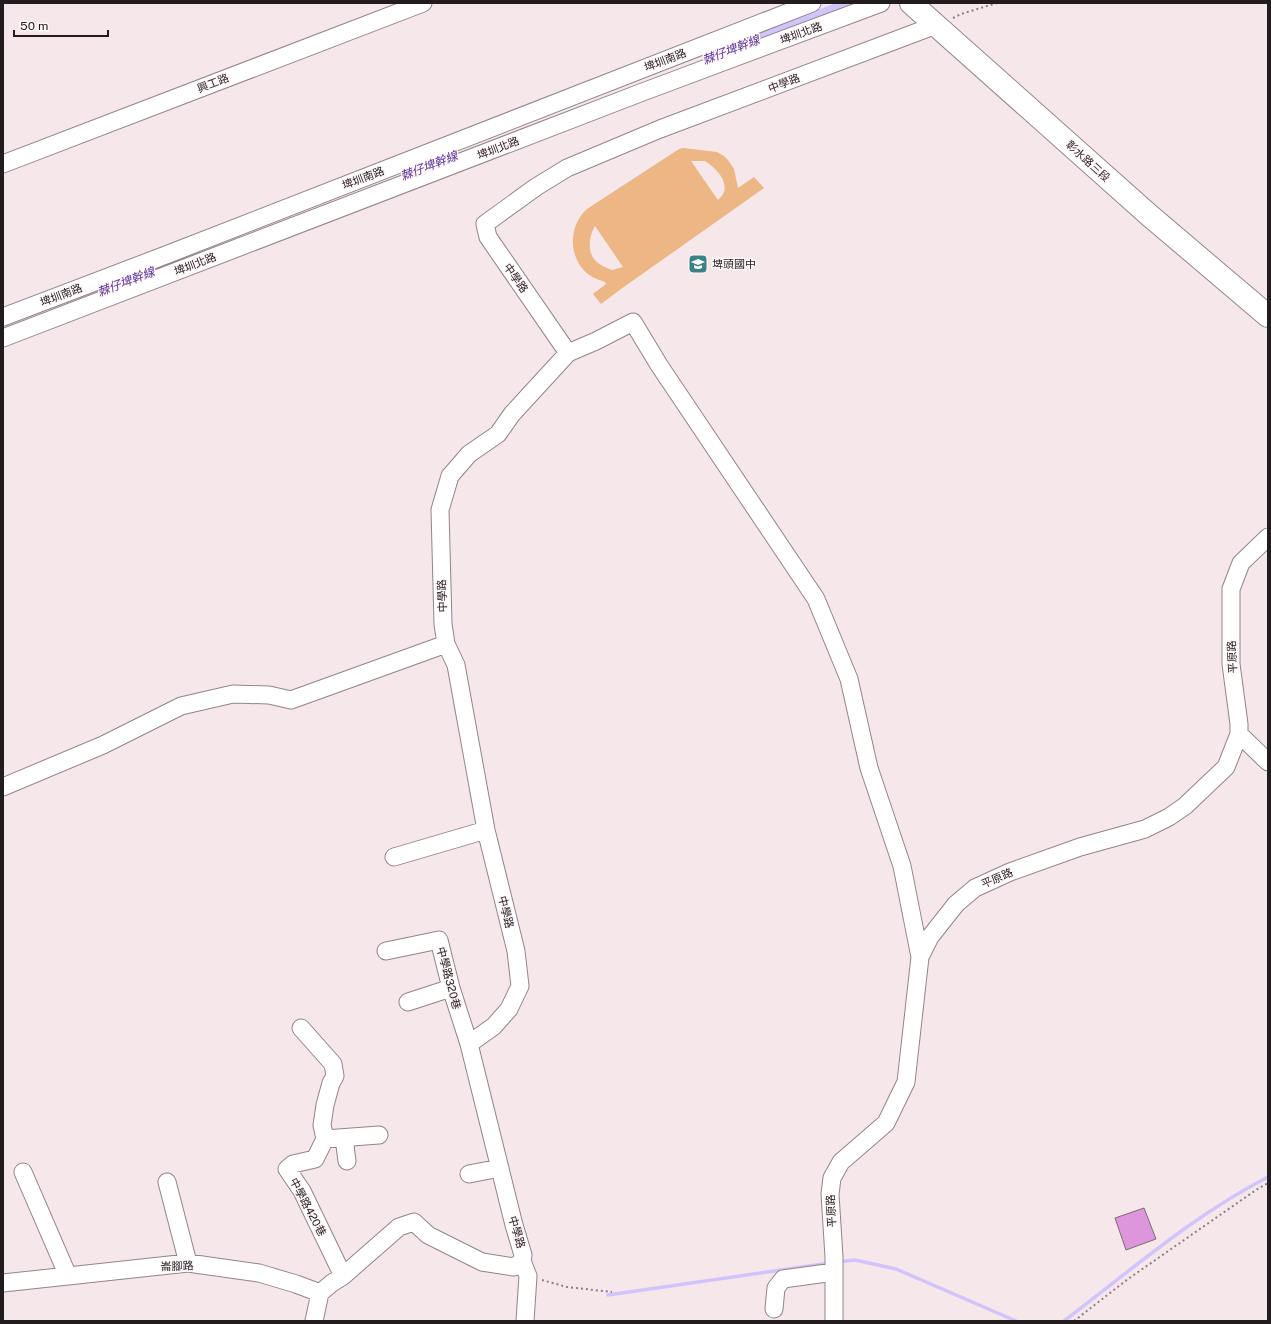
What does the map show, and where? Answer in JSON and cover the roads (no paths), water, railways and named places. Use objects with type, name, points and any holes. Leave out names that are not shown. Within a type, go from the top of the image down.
[{"type":"main road","name":"彰水路三段","points":[[911,3],[1149,215],[1268,316]]},
{"type":"street","name":"興工路","points":[[3,164],[423,3]]},
{"type":"street","name":"埤圳南路","points":[[3,317],[812,3]]},
{"type":"street","name":"埤圳北路","points":[[3,338],[648,90],[881,3]]},
{"type":"street","name":"中學路","points":[[320,1293],[343,1276],[399,1227],[414,1222],[428,1234],[482,1262],[525,1269],[524,1256],[514,1225],[469,1044],[494,1026],[509,1009],[520,986],[516,951],[486,830],[456,666],[446,644],[443,624],[440,510],[450,476],[469,454],[498,434],[512,414],[568,353],[488,237],[485,224],[536,187],[567,168],[660,129],[936,26]]},
{"type":"street","points":[[568,353],[596,341],[633,322],[659,365],[816,599],[849,679],[869,768],[902,866],[920,957]]},
{"type":"street","name":"平原路","points":[[834,1321],[834,1272],[830,1194],[832,1178],[841,1162],[886,1123],[906,1082],[920,957],[930,937],[956,904],[975,888],[1010,872],[1080,848],[1145,829],[1169,818],[1185,806],[1226,767],[1239,734],[1231,664],[1231,589],[1241,563],[1268,537]]},
{"type":"street","points":[[3,787],[103,745],[181,706],[233,694],[269,695],[291,700],[446,644]]},
{"type":"street","points":[[1239,734],[1268,762]]},
{"type":"street","points":[[394,857],[486,830]]},
{"type":"street","name":"中學路320巷","points":[[386,951],[439,940],[451,988],[469,1044]]},
{"type":"street","points":[[408,1002],[451,988]]},
{"type":"street","points":[[301,1028],[333,1064],[335,1076],[331,1083],[325,1105],[322,1125],[325,1139],[379,1135]]},
{"type":"street","points":[[344,1138],[347,1161]]},
{"type":"street","name":"中學路420巷","points":[[325,1139],[315,1159],[293,1164],[287,1168],[302,1191],[343,1276]]},
{"type":"street","points":[[469,1174],[500,1168]]},
{"type":"street","points":[[23,1172],[68,1276]]},
{"type":"street","points":[[166,1182],[188,1263]]},
{"type":"street","name":"崙腳路","points":[[3,1283],[188,1263],[259,1273],[320,1293]]},
{"type":"street","points":[[524,1321],[525,1269]]},
{"type":"street","points":[[774,1309],[776,1288],[783,1279],[834,1272]]},
{"type":"street","points":[[314,1321],[320,1293]]},
{"type":"waterway","name":"棘仔埤幹線","points":[[724,53],[854,3]]},
{"type":"waterway","points":[[1064,1321],[1188,1226],[1214,1208],[1268,1177]]},
{"type":"waterway","points":[[838,1262],[855,1260],[896,1269],[1016,1321]]},
{"type":"waterway","points":[[608,1295],[830,1263]]},
{"type":"place","name":"埤頭國中","points":[[698,264]]}]
